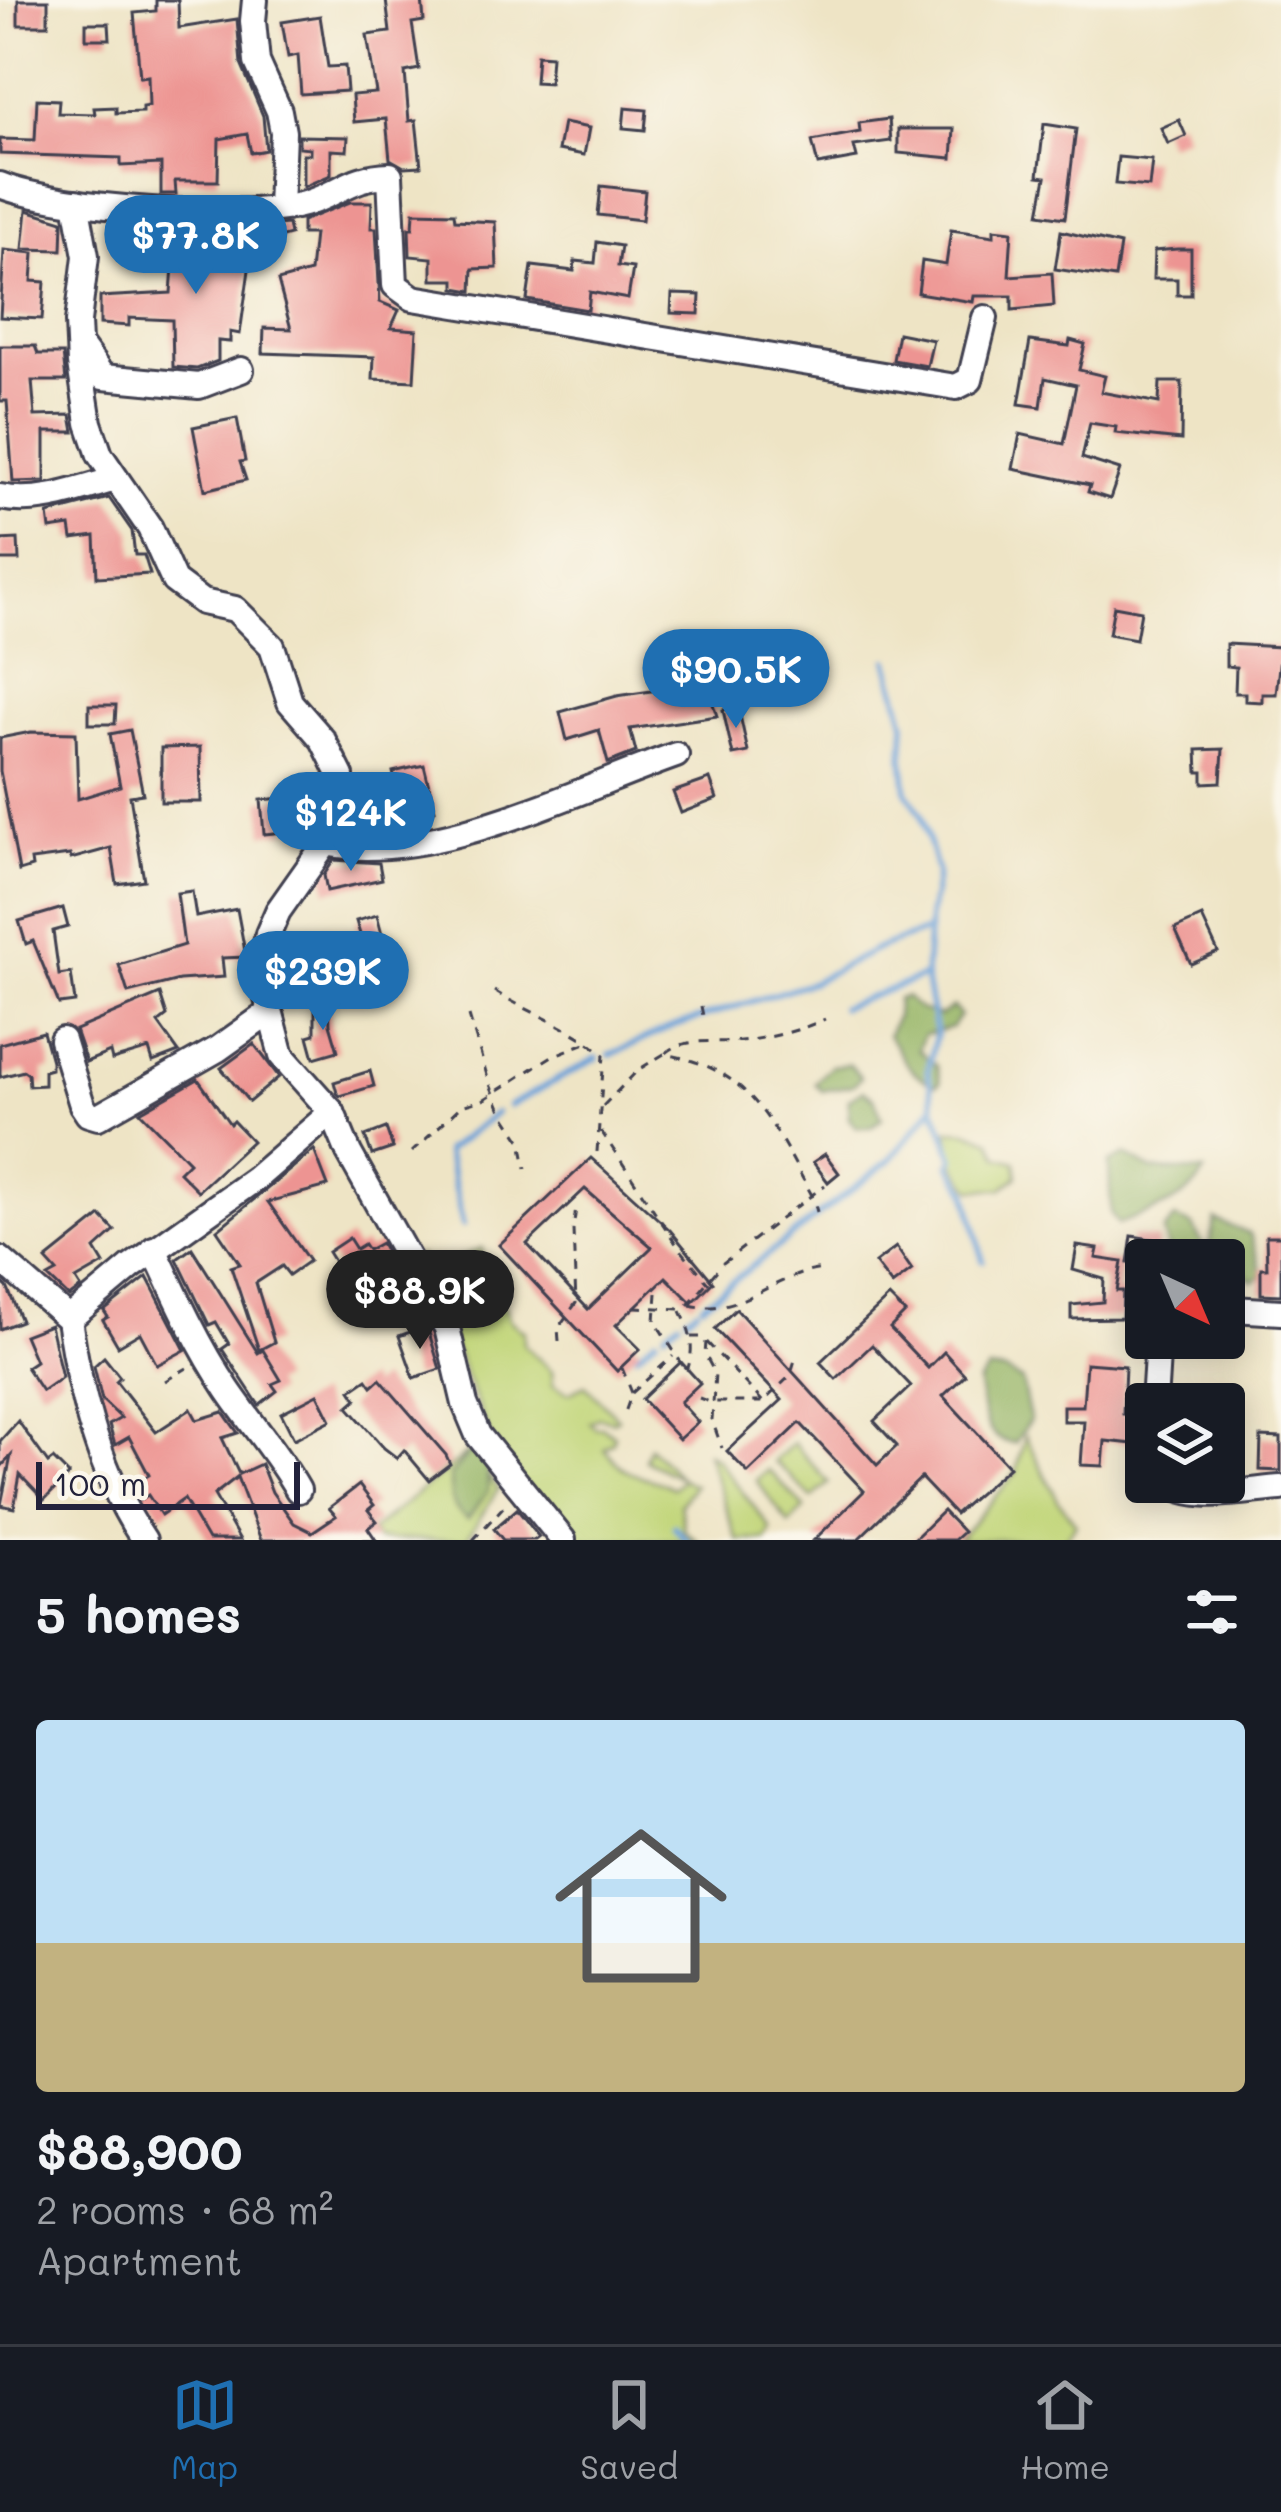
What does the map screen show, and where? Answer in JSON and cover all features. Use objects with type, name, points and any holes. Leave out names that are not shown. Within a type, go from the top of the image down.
[{"type":"street","points":[[256,0],[257,62],[283,132],[280,208]]},
{"type":"street","points":[[0,185],[34,197],[76,202],[254,212],[302,205],[358,177],[390,175],[392,270],[395,286],[412,298],[956,388],[970,380],[985,318]]},
{"type":"street","points":[[76,202],[86,256],[77,322],[89,423],[115,479],[149,528],[174,581],[202,602],[235,609],[272,646],[290,702],[323,740],[340,776],[326,843],[278,911],[260,972],[282,1056],[332,1112],[349,1153],[447,1328],[465,1404],[478,1435],[563,1540]]},
{"type":"street","points":[[79,343],[103,377],[199,386],[241,370]]},
{"type":"street","points":[[0,497],[60,496],[115,479]]},
{"type":"street","points":[[326,843],[354,849],[434,837],[496,821],[676,755]]},
{"type":"street","points":[[62,1040],[82,1106],[98,1117],[218,1049],[270,1012]]},
{"type":"street","points":[[69,1319],[154,1249],[255,1179],[332,1112]]},
{"type":"street","points":[[154,1249],[228,1391],[298,1490]]},
{"type":"street","points":[[0,1259],[69,1319],[75,1362],[103,1465],[144,1540]]},
{"type":"street","points":[[1245,1310],[1281,1312]]},
{"type":"street","points":[[1245,1490],[1281,1488]]},
{"type":"path","points":[[494,991],[589,1041],[604,1055],[597,1152]]},
{"type":"path","points":[[700,1006],[704,1021]]},
{"type":"path","points":[[470,1016],[501,1110],[521,1140],[526,1168]]},
{"type":"path","points":[[603,1106],[638,1070],[680,1042],[769,1038],[825,1018]]},
{"type":"path","points":[[412,1152],[461,1106],[483,1100],[552,1056],[589,1041]]},
{"type":"path","points":[[664,1054],[700,1060],[734,1078],[761,1110],[813,1197],[817,1212]]},
{"type":"path","points":[[600,1130],[709,1284]]},
{"type":"path","points":[[635,1307],[680,1309],[688,1305],[723,1263],[825,1185]]},
{"type":"path","points":[[559,1341],[558,1328],[576,1303],[576,1208]]},
{"type":"path","points":[[688,1305],[730,1306],[800,1271],[823,1269]]},
{"type":"path","points":[[657,1293],[655,1321],[687,1372],[693,1353],[680,1309]]},
{"type":"path","points":[[691,1337],[702,1337],[763,1402]]},
{"type":"path","points":[[706,1342],[705,1355],[715,1373],[712,1420],[722,1448]]},
{"type":"path","points":[[165,1382],[208,1354]]},
{"type":"path","points":[[622,1418],[632,1393],[674,1355]]},
{"type":"path","points":[[699,1398],[763,1402],[790,1376],[795,1360]]},
{"type":"path","points":[[622,1368],[632,1393]]},
{"type":"path","points":[[473,1540],[519,1489]]},
{"type":"green space","points":[[906,997],[919,1009],[940,1016],[953,1007],[960,1015],[952,1027],[924,1035],[918,1049],[937,1066],[940,1082],[936,1085],[913,1071],[888,1035],[897,999]]},
{"type":"green space","points":[[849,1064],[861,1077],[853,1085],[822,1091],[815,1083],[831,1066]]},
{"type":"green space","points":[[863,1090],[874,1098],[882,1118],[871,1127],[857,1127],[849,1119],[848,1100]]},
{"type":"green space","points":[[948,1130],[967,1131],[992,1141],[999,1157],[1016,1162],[1018,1176],[1002,1189],[972,1189],[955,1165]]},
{"type":"green space","points":[[1126,1155],[1152,1170],[1205,1172],[1178,1199],[1118,1224],[1111,1214],[1109,1163]]},
{"type":"green space","points":[[1175,1219],[1193,1226],[1200,1239],[1165,1239],[1163,1232]]},
{"type":"green space","points":[[1215,1220],[1250,1234],[1263,1275],[1253,1281],[1246,1274],[1245,1239],[1210,1239]]},
{"type":"green space","points":[[482,1248],[493,1289],[510,1321],[524,1331],[524,1345],[552,1371],[553,1385],[569,1393],[585,1385],[618,1418],[599,1417],[590,1422],[614,1435],[604,1448],[614,1460],[629,1472],[673,1488],[682,1479],[694,1485],[680,1504],[684,1530],[697,1540],[570,1540],[510,1487],[417,1255],[442,1276],[453,1278],[458,1259]]},
{"type":"green space","points":[[988,1370],[1022,1381],[1030,1420],[1015,1443],[996,1437],[986,1422],[978,1383]]},
{"type":"green space","points":[[1025,1436],[1076,1524],[1065,1540],[958,1540],[1016,1473]]},
{"type":"green space","points":[[793,1443],[829,1483],[812,1498],[774,1461]]},
{"type":"green space","points":[[649,1447],[682,1479],[645,1460]]},
{"type":"green space","points":[[487,1450],[488,1491],[468,1519],[454,1506],[450,1476],[470,1451]]},
{"type":"green space","points":[[470,1451],[450,1476],[488,1491],[489,1476],[498,1489],[466,1540],[377,1540],[371,1531]]},
{"type":"green space","points":[[707,1453],[717,1459],[771,1529],[766,1540],[737,1540]]},
{"type":"green space","points":[[768,1470],[805,1508],[789,1524],[756,1480]]},
{"type":"building","points":[[18,0],[48,0],[48,25],[18,25]]},
{"type":"building","points":[[156,0],[178,0],[179,28],[237,19],[241,64],[263,116],[266,150],[251,153],[247,134],[219,139],[218,181],[175,181],[176,194],[161,194],[161,164],[121,166],[121,158],[0,154],[0,139],[35,140],[37,99],[59,100],[58,113],[95,114],[94,108],[116,107],[116,113],[142,112],[142,107],[149,106],[148,76],[140,77],[134,13],[156,11]]},
{"type":"building","points":[[386,0],[422,0],[424,21],[412,23],[419,69],[405,72],[409,121],[416,120],[421,166],[404,167],[390,159],[386,119],[354,122],[352,95],[376,93],[367,35],[390,32]]},
{"type":"building","points":[[320,16],[328,67],[345,66],[347,91],[301,94],[298,55],[288,57],[282,22]]},
{"type":"building","points":[[86,23],[109,23],[110,39],[86,39]]},
{"type":"building","points":[[537,55],[551,56],[549,83],[535,82]]},
{"type":"building","points":[[625,108],[647,110],[645,130],[623,128]]},
{"type":"building","points":[[889,119],[891,141],[854,146],[857,158],[818,165],[812,141],[860,132],[859,123]]},
{"type":"building","points":[[1179,120],[1186,136],[1168,144],[1161,128]]},
{"type":"building","points":[[563,123],[589,128],[584,155],[558,150]]},
{"type":"building","points":[[1044,124],[1076,129],[1065,218],[1039,214],[1046,177],[1038,176]]},
{"type":"building","points":[[898,129],[954,129],[952,158],[898,153]]},
{"type":"building","points":[[299,136],[348,137],[347,151],[331,150],[331,175],[303,187],[303,154],[310,154],[310,148],[299,147]]},
{"type":"building","points":[[1118,157],[1152,160],[1149,187],[1115,184]]},
{"type":"building","points":[[601,186],[645,191],[642,220],[598,215]]},
{"type":"building","points":[[350,202],[372,202],[380,302],[399,310],[391,328],[417,330],[414,381],[373,379],[374,357],[263,353],[264,328],[291,329],[278,281],[310,272],[314,234],[302,234],[302,221]]},
{"type":"building","points":[[27,210],[63,221],[62,250],[23,249]]},
{"type":"building","points":[[414,212],[454,213],[455,220],[495,222],[497,268],[473,269],[472,291],[455,288],[455,280],[432,280],[432,258],[410,256]]},
{"type":"building","points":[[288,224],[290,235],[268,241],[264,226]]},
{"type":"building","points":[[255,227],[240,334],[230,332],[230,342],[218,341],[218,361],[197,369],[173,367],[172,320],[129,318],[129,326],[100,324],[100,297],[171,293],[175,239],[222,241],[222,228]]},
{"type":"building","points":[[994,229],[1012,231],[1009,276],[1052,273],[1054,306],[1012,310],[1012,296],[974,296],[973,302],[918,293],[922,261],[946,265],[951,230],[994,236]]},
{"type":"building","points":[[1061,231],[1120,245],[1115,278],[1055,269]]},
{"type":"building","points":[[597,242],[621,246],[618,266],[633,268],[628,299],[590,292],[588,310],[527,300],[532,266],[574,271],[575,261],[595,263]]},
{"type":"building","points":[[1191,249],[1191,295],[1177,295],[1177,279],[1153,279],[1154,251]]},
{"type":"building","points":[[4,250],[34,253],[32,281],[45,282],[42,319],[0,317]]},
{"type":"building","points":[[672,294],[700,295],[699,314],[671,313]]},
{"type":"building","points":[[898,333],[933,340],[927,366],[893,360]]},
{"type":"building","points":[[1070,340],[1085,344],[1079,370],[1105,376],[1101,392],[1159,403],[1160,382],[1182,382],[1181,440],[1115,433],[1116,427],[1090,423],[1082,458],[1120,470],[1110,499],[1088,492],[1090,485],[1013,469],[1020,434],[1064,444],[1076,385],[1045,378],[1041,407],[1019,404],[1030,341],[1069,346]]},
{"type":"building","points":[[0,346],[35,346],[38,354],[63,354],[66,381],[32,381],[35,416],[71,415],[74,432],[45,432],[45,481],[13,482],[7,401],[0,401]]},
{"type":"building","points":[[237,418],[246,480],[205,490],[193,427]]},
{"type":"building","points":[[109,498],[132,531],[135,555],[144,555],[150,574],[97,577],[95,536],[72,539],[70,526],[50,529],[48,514]]},
{"type":"building","points":[[18,539],[19,560],[0,560],[0,540]]},
{"type":"building","points":[[1114,606],[1141,611],[1136,639],[1109,634]]},
{"type":"building","points":[[1226,644],[1281,647],[1276,694],[1262,694],[1262,702],[1245,701],[1245,693],[1235,693],[1236,667],[1226,666]]},
{"type":"building","points":[[771,648],[774,677],[760,679],[757,650]]},
{"type":"building","points":[[706,683],[717,716],[630,729],[636,752],[608,763],[599,730],[567,740],[560,712],[617,696]]},
{"type":"building","points":[[89,705],[116,705],[115,724],[89,724]]},
{"type":"building","points":[[738,706],[748,752],[733,755],[723,710]]},
{"type":"building","points":[[130,730],[143,794],[130,796],[144,880],[117,884],[111,848],[71,859],[70,855],[31,860],[32,867],[19,871],[0,771],[0,738],[31,732],[76,733],[78,799],[120,786],[110,734]]},
{"type":"building","points":[[200,747],[201,802],[161,802],[161,748]]},
{"type":"building","points":[[1223,749],[1221,782],[1203,783],[1197,750]]},
{"type":"building","points":[[424,765],[435,810],[404,818],[393,772]]},
{"type":"building","points":[[710,779],[717,799],[681,813],[673,792]]},
{"type":"building","points":[[283,798],[285,832],[264,834],[261,800]]},
{"type":"building","points":[[334,860],[379,863],[382,879],[327,891],[324,875]]},
{"type":"building","points":[[192,891],[196,917],[237,909],[246,957],[222,958],[224,977],[179,980],[128,993],[119,965],[184,945],[177,893]]},
{"type":"building","points":[[63,908],[68,927],[53,931],[59,975],[71,973],[75,1002],[59,1004],[33,941],[26,944],[19,921]]},
{"type":"building","points":[[377,915],[385,945],[365,951],[356,921]]},
{"type":"building","points":[[1202,917],[1218,952],[1191,964],[1175,929]]},
{"type":"building","points":[[303,976],[309,999],[286,1006],[280,982]]},
{"type":"building","points":[[160,994],[167,1016],[158,1023],[179,1052],[153,1062],[149,1049],[112,1060],[110,1052],[86,1062],[75,1030]]},
{"type":"building","points":[[329,1004],[338,1051],[314,1058],[308,1036],[315,1034],[315,1005]]},
{"type":"building","points":[[43,1032],[51,1061],[51,1069],[44,1071],[44,1085],[29,1086],[24,1071],[0,1077],[0,1044]]},
{"type":"building","points":[[254,1044],[279,1077],[249,1102],[221,1068]]},
{"type":"building","points":[[370,1071],[374,1086],[337,1093],[334,1082]]},
{"type":"building","points":[[198,1079],[230,1124],[233,1121],[252,1141],[198,1191],[179,1172],[189,1162],[140,1112]]},
{"type":"building","points":[[386,1128],[393,1148],[372,1155],[365,1136]]},
{"type":"building","points":[[314,1150],[328,1186],[268,1202],[309,1261],[289,1275],[282,1266],[256,1283],[274,1342],[259,1350],[231,1267],[240,1264],[217,1230]]},
{"type":"building","points":[[825,1154],[839,1173],[828,1182],[813,1162]]},
{"type":"building","points":[[591,1158],[670,1230],[713,1282],[692,1303],[666,1277],[616,1325],[640,1349],[617,1371],[499,1245]],"holes":[[[585,1189],[652,1247],[588,1309],[527,1244]]]},
{"type":"building","points":[[101,1216],[115,1231],[95,1249],[104,1264],[76,1280],[81,1288],[69,1297],[48,1277],[57,1272],[46,1260]]},
{"type":"building","points":[[1266,1236],[1281,1236],[1281,1295],[1261,1294],[1261,1268],[1267,1268]]},
{"type":"building","points":[[349,1238],[356,1249],[364,1244],[368,1250],[381,1243],[392,1263],[349,1286],[328,1252]]},
{"type":"building","points":[[1077,1246],[1098,1249],[1096,1258],[1122,1262],[1117,1291],[1123,1291],[1122,1318],[1071,1319],[1071,1305],[1103,1302],[1104,1279],[1073,1270]]},
{"type":"building","points":[[896,1247],[912,1270],[892,1285],[875,1263]]},
{"type":"building","points":[[192,1248],[258,1353],[263,1350],[281,1380],[272,1384],[277,1391],[259,1405],[222,1349],[229,1344],[216,1322],[209,1325],[177,1259]]},
{"type":"building","points":[[147,1277],[185,1350],[157,1365],[140,1333],[118,1346],[103,1320],[108,1317],[104,1311]]},
{"type":"building","points":[[0,1281],[21,1321],[0,1329]]},
{"type":"building","points":[[889,1297],[905,1313],[890,1328],[928,1368],[944,1352],[965,1375],[943,1396],[1009,1467],[955,1514],[921,1478],[857,1540],[814,1540],[864,1491],[800,1423],[748,1473],[727,1451],[782,1400],[715,1329],[736,1309],[877,1465],[897,1446],[874,1421],[911,1386],[872,1345],[836,1379],[820,1362]]},
{"type":"building","points":[[50,1325],[62,1377],[42,1391],[26,1367],[35,1361],[24,1335]]},
{"type":"building","points":[[427,1326],[440,1369],[414,1378],[399,1336]]},
{"type":"building","points":[[104,1357],[120,1377],[116,1381],[156,1432],[191,1409],[197,1420],[223,1412],[238,1433],[222,1438],[239,1474],[261,1464],[272,1492],[294,1523],[312,1532],[336,1516],[329,1508],[359,1485],[374,1505],[368,1510],[377,1521],[368,1528],[376,1540],[261,1540],[237,1477],[214,1495],[240,1540],[208,1540],[184,1499],[161,1515],[148,1495],[140,1500],[132,1485],[149,1475],[129,1437],[115,1445],[109,1425],[121,1418],[102,1400],[94,1366]]},
{"type":"building","points":[[681,1362],[700,1383],[680,1402],[698,1422],[679,1439],[642,1399]]},
{"type":"building","points":[[1086,1363],[1125,1366],[1125,1443],[1105,1441],[1103,1466],[1081,1465],[1084,1421],[1063,1421],[1063,1406],[1083,1406]]},
{"type":"building","points":[[367,1379],[372,1386],[380,1379],[450,1464],[429,1480],[404,1450],[397,1458],[384,1448],[348,1407],[357,1399],[351,1390]]},
{"type":"building","points":[[318,1394],[331,1420],[294,1439],[281,1413]]},
{"type":"building","points":[[18,1421],[48,1463],[53,1459],[69,1475],[44,1500],[20,1475],[14,1508],[1,1505],[11,1456],[0,1468],[0,1441]]},
{"type":"building","points":[[1261,1437],[1281,1438],[1281,1471],[1260,1470]]},
{"type":"building","points":[[517,1509],[539,1537],[535,1540],[503,1540],[494,1529]]},
{"type":"building","points":[[943,1511],[963,1532],[954,1540],[913,1540]]},
{"type":"waterway","points":[[888,660],[905,723],[907,792],[921,814],[937,873],[925,976],[936,1034],[928,1070],[934,1106],[954,1158],[950,1165],[967,1191],[983,1261]]},
{"type":"waterway","points":[[610,1055],[669,1028],[812,982],[881,947],[929,930]]},
{"type":"waterway","points":[[841,1008],[925,976]]},
{"type":"waterway","points":[[509,1106],[597,1058]]},
{"type":"waterway","points":[[702,1305],[890,1160],[934,1106]]},
{"type":"waterway","points":[[463,1225],[446,1151],[496,1113]]},
{"type":"waterway","points":[[687,1316],[696,1309]]},
{"type":"waterway","points":[[665,1332],[679,1321]]},
{"type":"waterway","points":[[637,1354],[656,1338]]},
{"type":"waterway","points":[[674,1526],[687,1540]]}]
